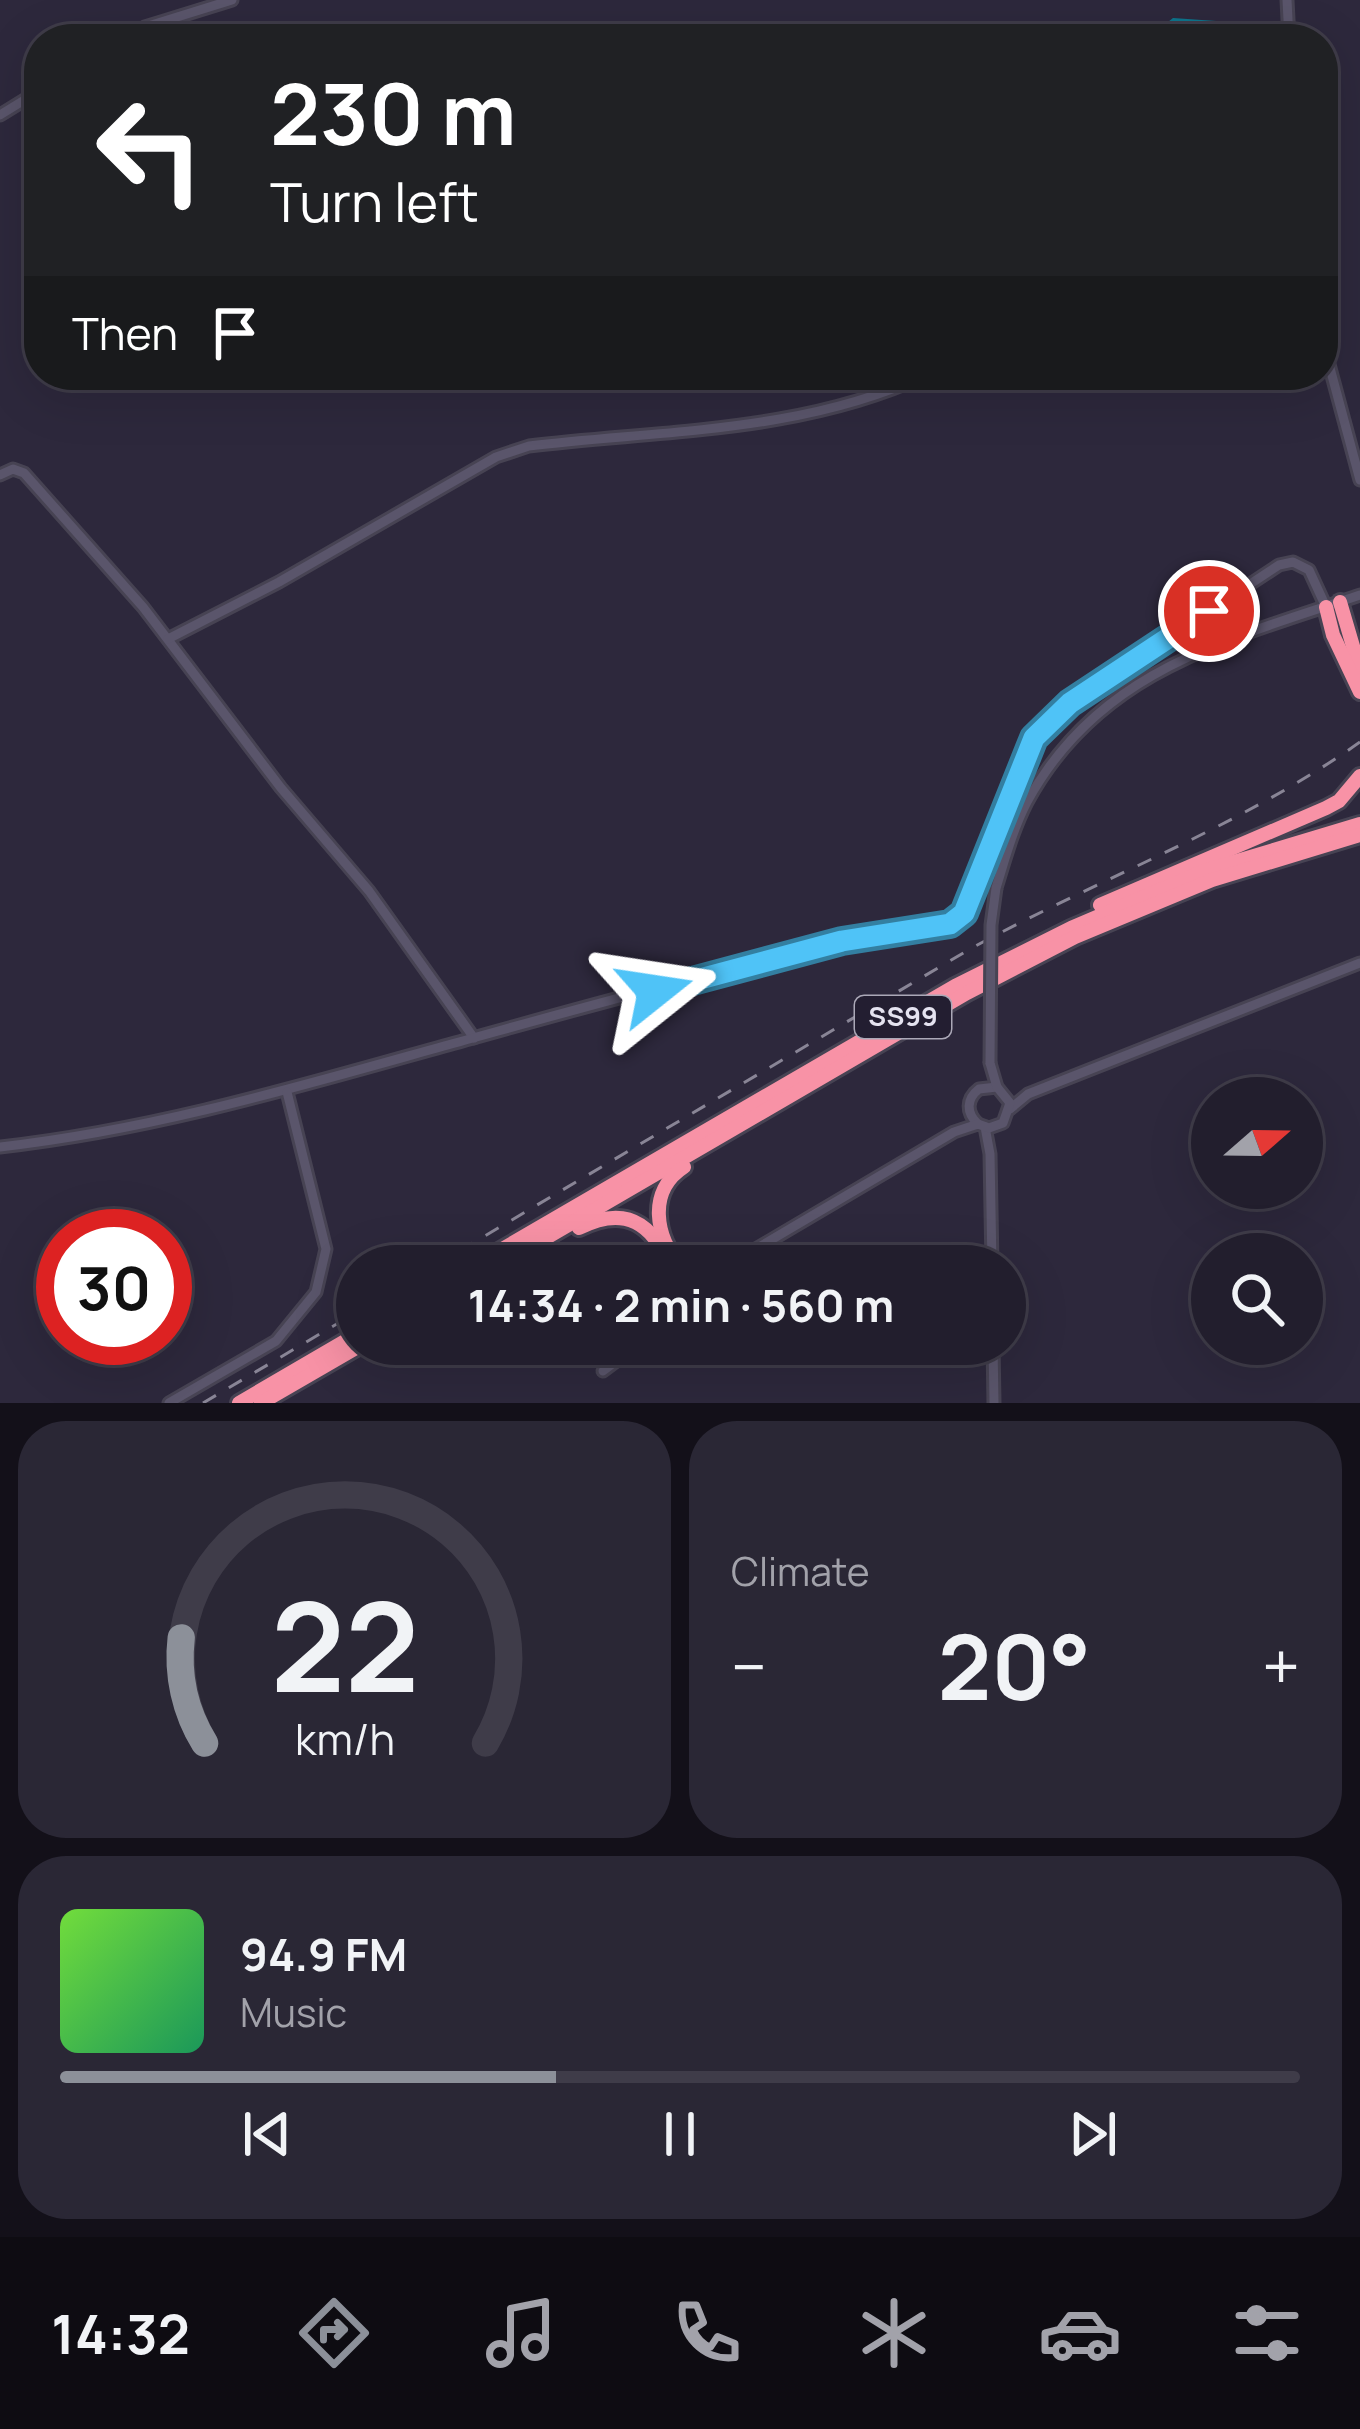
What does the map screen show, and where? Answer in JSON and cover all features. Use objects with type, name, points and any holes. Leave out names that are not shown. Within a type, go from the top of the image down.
[{"type":"highway","points":[[1333,604],[1360,670]]},
{"type":"highway","points":[[1333,604],[1333,635],[1360,692]]},
{"type":"highway","points":[[955,986],[1032,939],[1117,897],[1326,808],[1339,801],[1360,776]]},
{"type":"highway","name":"SS99","points":[[509,1245],[955,986],[1071,928],[1207,870],[1360,824]]},
{"type":"highway","name":"SS99","points":[[534,1245],[968,993],[1093,929],[1212,880],[1360,836]]},
{"type":"highway","points":[[667,1245],[658,1219],[659,1201],[674,1173],[844,1064]]},
{"type":"highway","points":[[550,1245],[592,1222],[621,1216],[648,1228],[658,1245]]},
{"type":"highway","points":[[239,1403],[336,1346]]},
{"type":"highway","points":[[261,1403],[336,1360]]},
{"type":"street","points":[[155,24],[232,0]]},
{"type":"street","points":[[168,639],[279,582],[496,457],[529,446],[771,424],[887,390]]},
{"type":"street","points":[[1336,390],[1360,480]]},
{"type":"street","points":[[0,476],[13,470],[24,473],[168,639],[281,788],[369,891],[474,1038]]},
{"type":"street","points":[[0,1147],[90,1137],[287,1092],[842,941],[950,924],[964,913],[1034,738],[1070,703],[1279,566],[1293,562],[1309,570],[1333,604]]},
{"type":"street","points":[[992,1245],[990,1154],[981,1126],[970,1112],[970,1099],[990,1063],[991,925],[996,889],[1015,828],[1044,775],[1075,735],[1113,699],[1185,656],[1360,596]]},
{"type":"street","points":[[990,1154],[998,1126],[1028,1094],[1360,963]]},
{"type":"street","points":[[990,1063],[1010,1109]]},
{"type":"street","points":[[979,1089],[1028,1094]]},
{"type":"street","points":[[169,1403],[276,1341],[316,1292],[326,1249],[287,1092]]},
{"type":"street","points":[[954,1132],[970,1112]]},
{"type":"street","points":[[763,1245],[954,1132],[998,1126]]},
{"type":"street","points":[[602,1371],[610,1365]]},
{"type":"street","points":[[993,1365],[994,1403]]},
{"type":"water","points":[[1173,18],[1246,24],[1168,24]]},
{"type":"railway","points":[[470,1245],[970,949],[1218,826],[1360,742]]},
{"type":"railway","points":[[203,1403],[336,1324]]},
{"type":"route","points":[[655,991],[842,941],[950,924],[964,913],[1034,738],[1070,703],[1209,611]]}]
